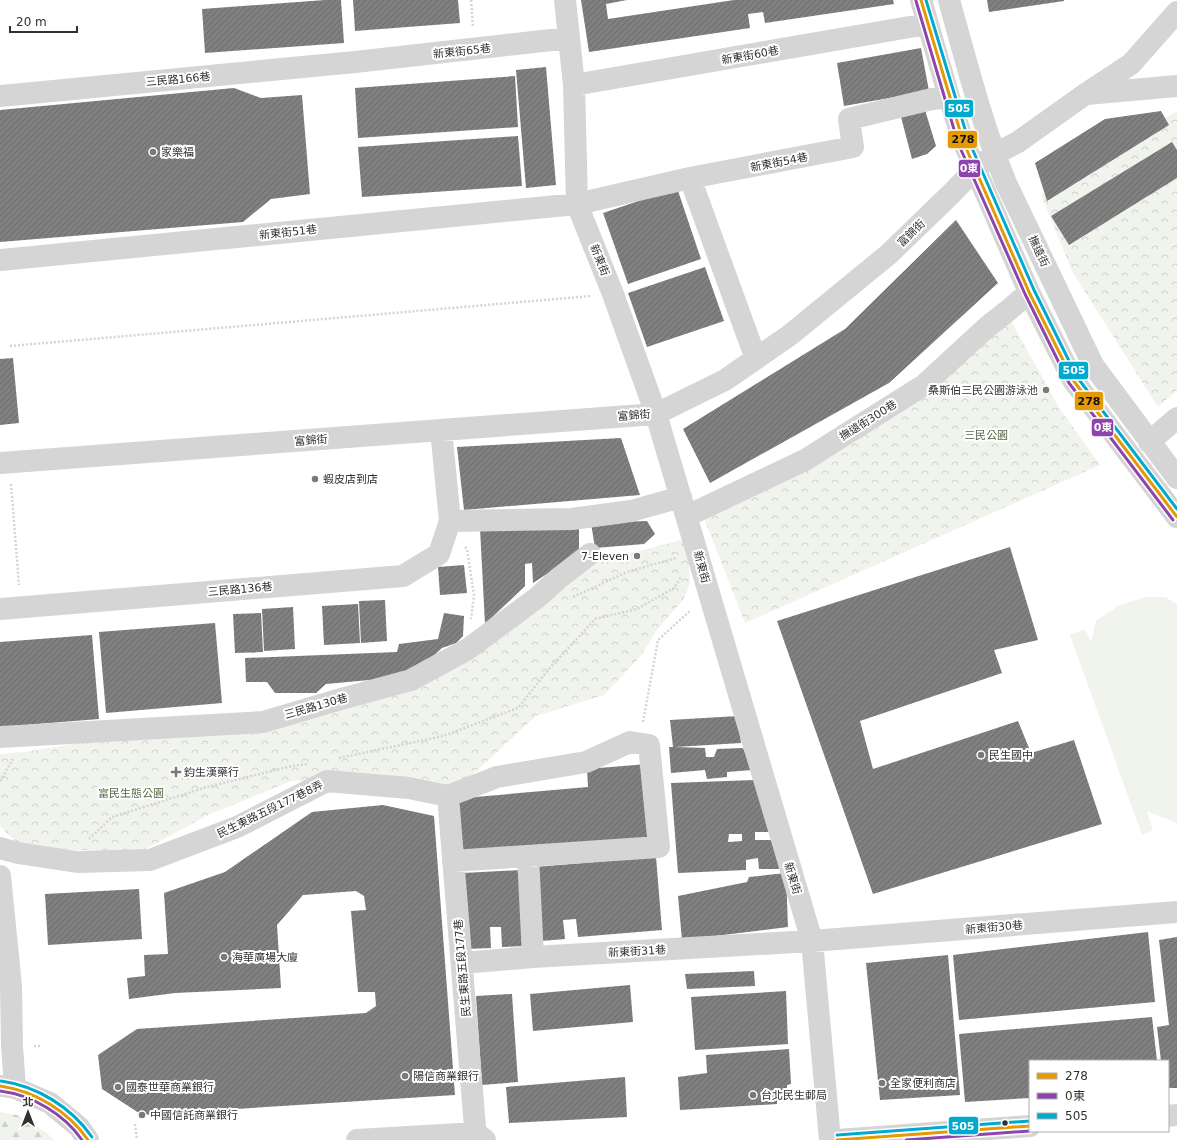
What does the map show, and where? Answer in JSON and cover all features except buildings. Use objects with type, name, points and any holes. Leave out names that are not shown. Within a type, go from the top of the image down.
[{"type":"street","name":"新東街","points":[[565,0],[574,86],[577,204],[613,294],[656,414],[812,941],[830,1140]]},
{"type":"street","points":[[921,0],[963,141],[1029,292],[1074,380],[1177,517]]},
{"type":"street","name":"撫遠街","points":[[949,0],[985,129],[994,154],[1093,365],[1177,478]]},
{"type":"street","name":"富錦街","points":[[5,462],[656,414],[725,380],[790,335],[889,254],[975,169],[994,154],[1018,142],[1131,64],[1177,12]]},
{"type":"street","name":"新東街60巷","points":[[574,86],[927,24]]},
{"type":"street","name":"新東街65巷","points":[[356,62],[569,38]]},
{"type":"street","name":"三民路166巷","points":[[0,96],[356,62]]},
{"type":"street","points":[[1084,95],[1177,86]]},
{"type":"street","name":"新東街54巷","points":[[577,204],[690,178],[853,147],[849,119],[932,99],[949,97]]},
{"type":"street","points":[[690,178],[756,359]]},
{"type":"street","name":"新東街51巷","points":[[0,260],[577,204]]},
{"type":"street","name":"撫遠街300巷","points":[[448,526],[572,518],[684,506],[805,460],[924,385],[987,327],[1029,292]]},
{"type":"street","points":[[1149,442],[1177,418]]},
{"type":"street","points":[[442,430],[448,526]]},
{"type":"street","name":"三民路136巷","points":[[11,608],[403,576],[439,554],[448,526]]},
{"type":"street","name":"三民路130巷","points":[[0,737],[263,722],[412,680],[468,649],[538,597],[559,578],[590,554]]},
{"type":"street","points":[[448,796],[497,777],[586,762],[630,742],[649,745],[659,847],[453,861]]},
{"type":"street","name":"民生東路五段177巷8弄","points":[[0,848],[18,853],[77,862],[150,860],[237,827],[327,781],[409,788],[448,796]]},
{"type":"street","name":"民生東路五段177巷","points":[[448,796],[479,1138]]},
{"type":"street","points":[[528,856],[533,958]]},
{"type":"street","points":[[0,876],[11,986],[12,1046],[8,1087],[50,1103],[79,1127],[88,1140]]},
{"type":"street","name":"新東街30巷","points":[[812,941],[1177,912]]},
{"type":"street","name":"新東街31巷","points":[[462,963],[812,941]]},
{"type":"street","points":[[837,1140],[1029,1126]]},
{"type":"street","points":[[357,1140],[479,1138]]},
{"type":"path","points":[[10,346],[613,294]]},
{"type":"path","points":[[5,462],[11,608]]},
{"type":"path","points":[[448,526],[467,548],[474,595],[468,649]]},
{"type":"path","points":[[649,745],[642,726],[658,640],[708,593]]},
{"type":"path","points":[[135,1124],[137,1140]]},
{"type":"green space","points":[[1177,111],[1177,390],[1158,407],[1072,271],[1041,195]]},
{"type":"green space","name":"三民公園","points":[[1011,321],[1060,409],[1100,465],[745,623],[704,518]]},
{"type":"green space","name":"富民生態公園","points":[[688,538],[690,584],[683,600],[656,631],[640,657],[604,695],[536,716],[459,787],[410,777],[291,781],[208,815],[144,850],[76,850],[20,846],[0,826],[0,754],[25,752],[135,734],[249,729],[311,719],[393,692],[579,564],[625,555]]},
{"type":"green space","points":[[1145,597],[1165,597],[1177,604],[1177,823],[1147,811],[1153,830],[1142,835],[1070,635],[1085,629],[1091,642],[1096,621],[1118,606]]},
{"type":"green space","points":[[0,1112],[17,1115],[47,1133],[54,1140],[0,1140]]},
{"type":"transit line","name":"278","points":[[921,0],[963,141],[1029,292],[1073,380],[1177,517]]},
{"type":"transit line","name":"505","points":[[926,0],[968,139],[1034,290],[1077,377],[1177,509]]},
{"type":"transit line","name":"0東","points":[[916,1],[958,143],[1025,294],[1069,383],[1173,520]]},
{"type":"transit line","name":"505","points":[[1,1081],[27,1088],[52,1100],[74,1116],[92,1137]]},
{"type":"transit line","name":"278","points":[[0,1086],[26,1092],[50,1104],[71,1120],[88,1140]]},
{"type":"transit line","name":"0東","points":[[0,1091],[24,1097],[46,1107],[66,1122],[82,1140]]},
{"type":"transit line","name":"505","points":[[837,1135],[1029,1121]]},
{"type":"transit line","name":"278","points":[[837,1140],[1029,1126]]},
{"type":"transit line","name":"0東","points":[[906,1140],[1029,1131]]},
{"type":"place","name":"家樂福","points":[[153,152]]},
{"type":"place","name":"桑斯伯三民公園游泳池","points":[[1046,390]]},
{"type":"place","name":"蝦皮店到店","points":[[315,479]]},
{"type":"place","name":"7-Eleven","points":[[637,556]]},
{"type":"place","name":"民生國中","points":[[981,755]]},
{"type":"place","name":"鈞生漢藥行","points":[[176,772]]},
{"type":"place","name":"海華廣場大廈","points":[[224,957]]},
{"type":"place","name":"陽信商業銀行","points":[[405,1076]]},
{"type":"place","name":"全家便利商店","points":[[882,1083]]},
{"type":"place","name":"國泰世華商業銀行","points":[[118,1087]]},
{"type":"place","name":"台北民生郵局","points":[[753,1095]]},
{"type":"place","name":"中國信託商業銀行","points":[[142,1115]]}]
